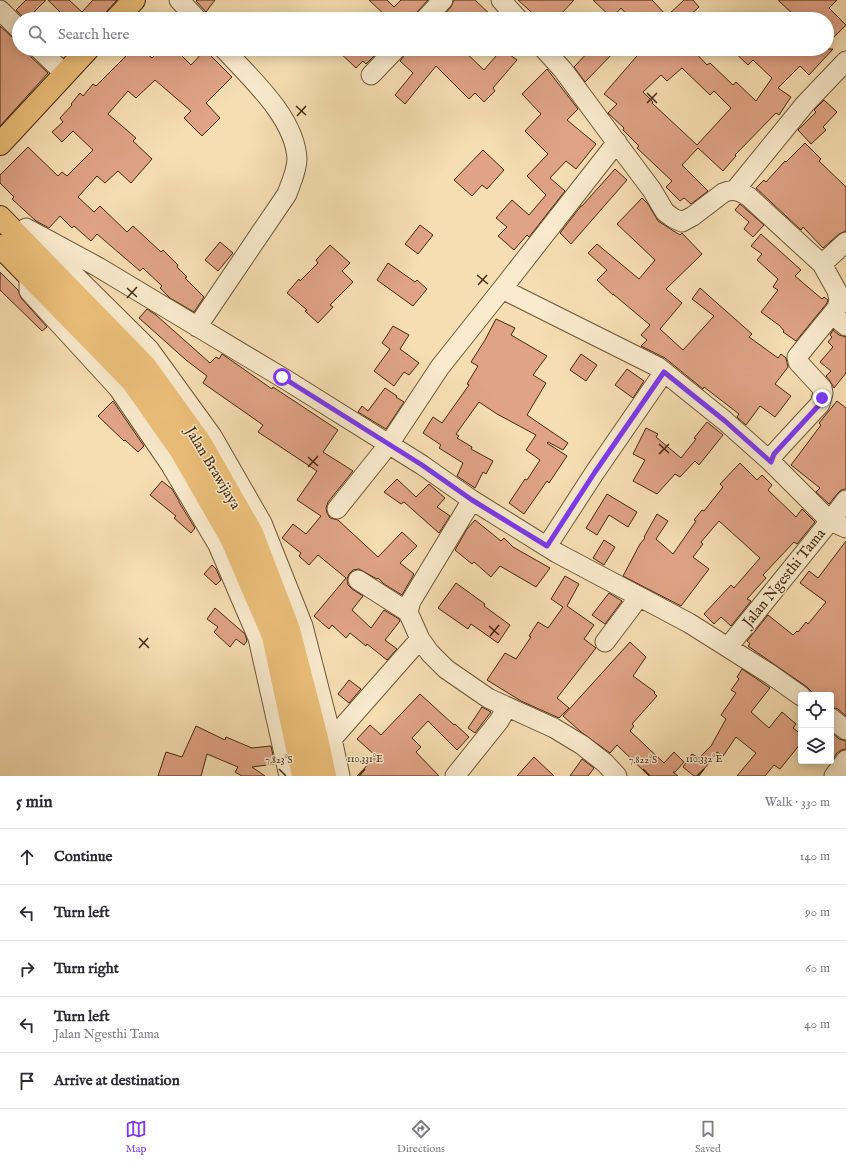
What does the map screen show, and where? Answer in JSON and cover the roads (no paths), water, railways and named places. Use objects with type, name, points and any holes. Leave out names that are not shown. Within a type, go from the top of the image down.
[{"type":"main road","points":[[123,12],[134,0]]},
{"type":"main road","points":[[0,144],[82,56]]},
{"type":"main road","name":"Jalan Brawijaya","points":[[0,217],[145,366],[200,442],[252,533],[289,630],[316,734],[325,776]]},
{"type":"main road","name":"Jalan Brawijaya","points":[[0,246],[132,381],[181,451],[231,538],[273,636],[303,776]]},
{"type":"street","points":[[180,0],[191,12]]},
{"type":"street","points":[[432,12],[443,0]]},
{"type":"street","points":[[501,0],[512,12]]},
{"type":"street","points":[[0,10],[12,22]]},
{"type":"street","points":[[46,56],[65,74]]},
{"type":"street","points":[[198,327],[288,194],[297,160],[293,140],[282,118],[269,100],[230,56]]},
{"type":"street","points":[[371,75],[389,56]]},
{"type":"street","points":[[550,56],[563,70],[652,190],[668,216],[682,222],[693,216],[723,193],[729,190],[735,190],[749,197],[822,264],[837,291],[839,300],[837,308],[839,320],[797,357],[798,362],[822,388],[823,393],[820,404],[774,454],[771,462]]},
{"type":"street","points":[[735,190],[805,104],[842,72]]},
{"type":"street","points":[[337,509],[389,444],[440,367],[616,142]]},
{"type":"street","points":[[0,213],[11,214],[149,348],[212,436],[262,523],[303,626],[340,776]]},
{"type":"street","points":[[26,228],[98,267],[288,380],[389,444],[472,500],[547,546],[689,623],[770,674],[798,694]]},
{"type":"street","points":[[822,264],[846,242]]},
{"type":"street","points":[[29,275],[29,291],[118,388],[170,464],[218,546],[258,638],[289,776]]},
{"type":"street","name":"Jalan Ngesthi Tama","points":[[502,289],[664,372],[725,421],[838,524],[728,647]]},
{"type":"street","points":[[547,546],[595,472],[664,372]]},
{"type":"street","points":[[408,612],[411,601],[472,500]]},
{"type":"street","points":[[838,524],[846,500]]},
{"type":"street","points":[[358,580],[408,612],[420,639],[430,653],[446,669],[488,698],[551,726],[582,745],[605,763],[617,776]]},
{"type":"street","points":[[605,642],[640,597]]},
{"type":"street","points":[[332,739],[420,639]]},
{"type":"street","points":[[455,776],[499,721],[507,707]]},
{"type":"street","points":[[834,720],[846,730]]},
{"type":"street","points":[[834,776],[846,760]]}]
